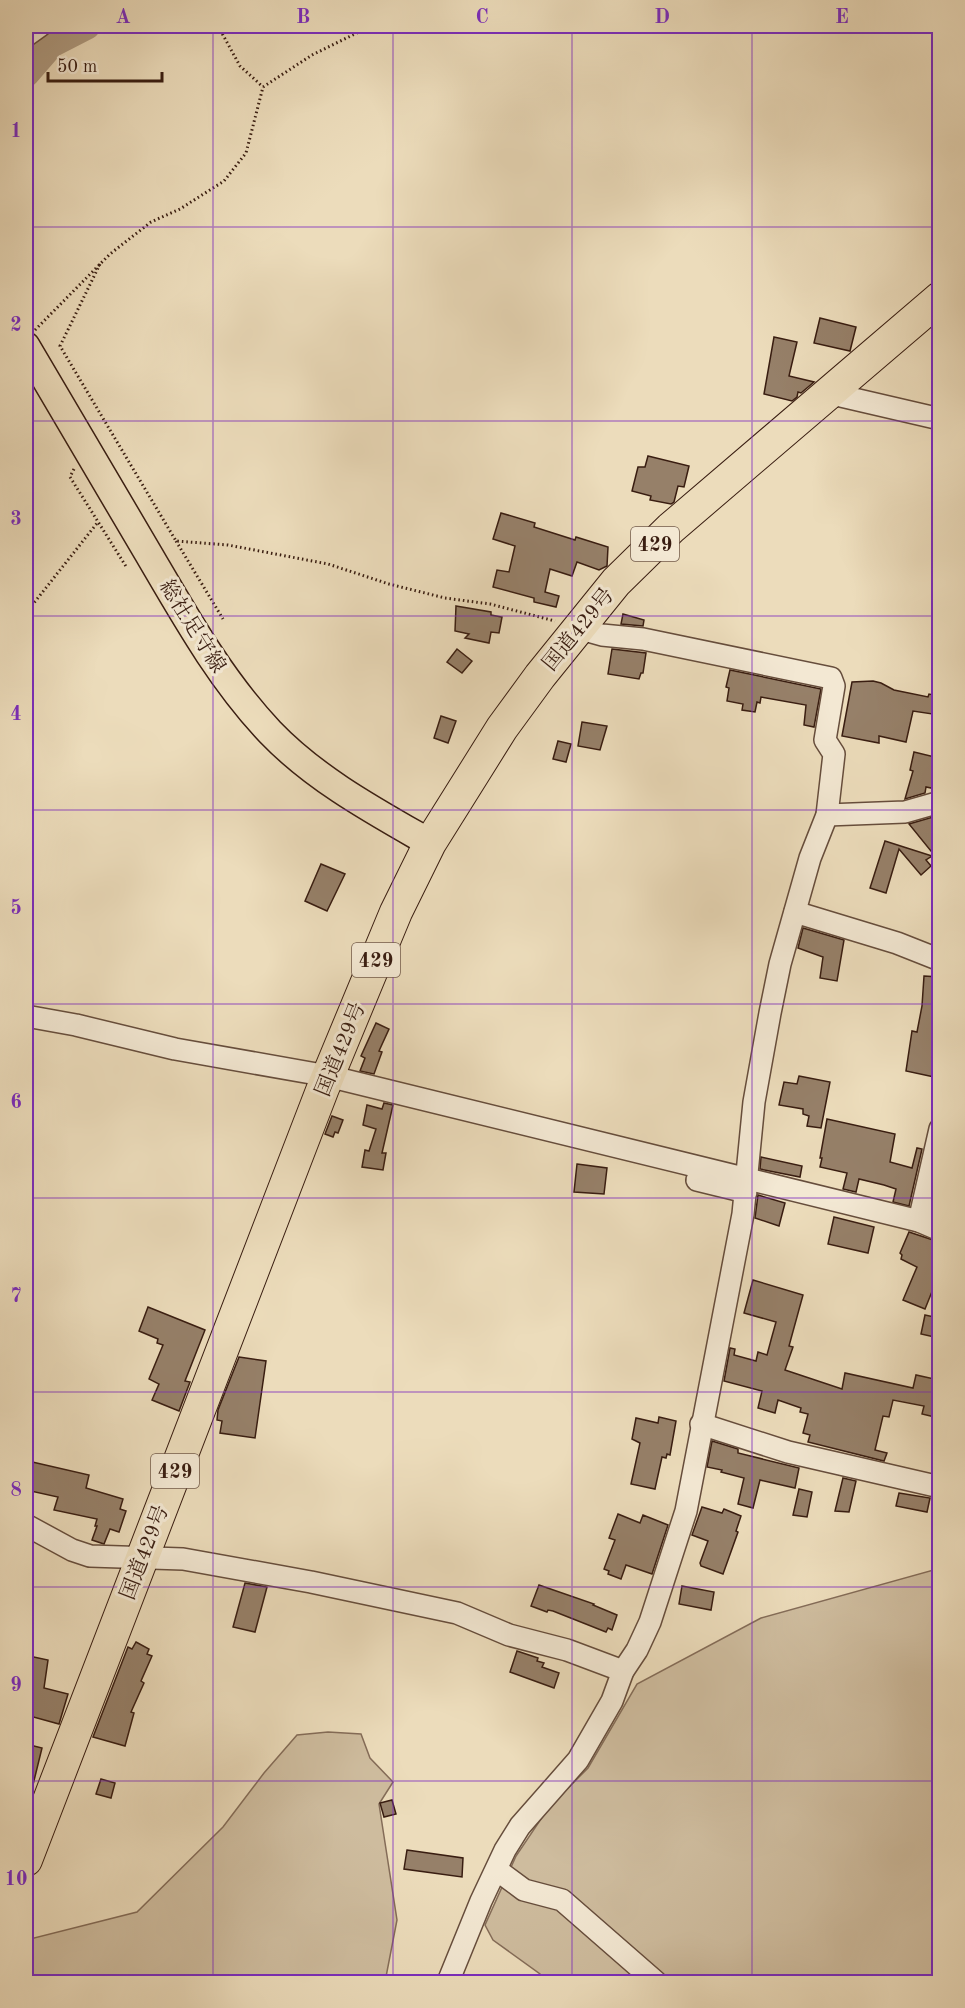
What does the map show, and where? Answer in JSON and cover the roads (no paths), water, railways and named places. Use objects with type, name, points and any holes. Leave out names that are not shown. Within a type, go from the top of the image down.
[{"type":"highway","name":"国道429号","points":[[26,1860],[326,1082],[396,912],[430,843],[502,728],[577,628],[616,582],[671,528],[939,298]]},
{"type":"main road","name":"総社足守線","points":[[30,339],[198,639],[233,690],[272,733],[322,777],[377,813],[430,843]]},
{"type":"street","points":[[26,36],[40,26]]},
{"type":"street","points":[[828,393],[939,419]]},
{"type":"street","points":[[448,1983],[481,1901],[505,1850],[520,1826],[578,1760],[612,1701],[623,1671],[637,1650],[650,1622],[686,1511],[701,1424],[724,1319],[747,1185],[754,1102],[770,1012],[780,964],[810,858],[826,815],[834,754],[825,740],[834,686],[831,678],[643,639],[602,635],[577,628]]},
{"type":"street","points":[[826,815],[905,812],[939,802]]},
{"type":"street","points":[[795,912],[897,943],[939,960]]},
{"type":"street","points":[[26,1016],[76,1025],[326,1082],[747,1185],[919,1221],[939,1230]]},
{"type":"street","points":[[919,1221],[939,1129]]},
{"type":"street","points":[[701,1424],[788,1452],[939,1487]]},
{"type":"street","points":[[26,1525],[72,1550],[90,1556],[183,1559],[457,1613],[509,1635],[567,1650],[623,1671]]},
{"type":"street","points":[[497,1870],[524,1890],[562,1900],[656,1983]]},
{"type":"waterway","points":[[26,74],[52,44],[87,26]]}]
